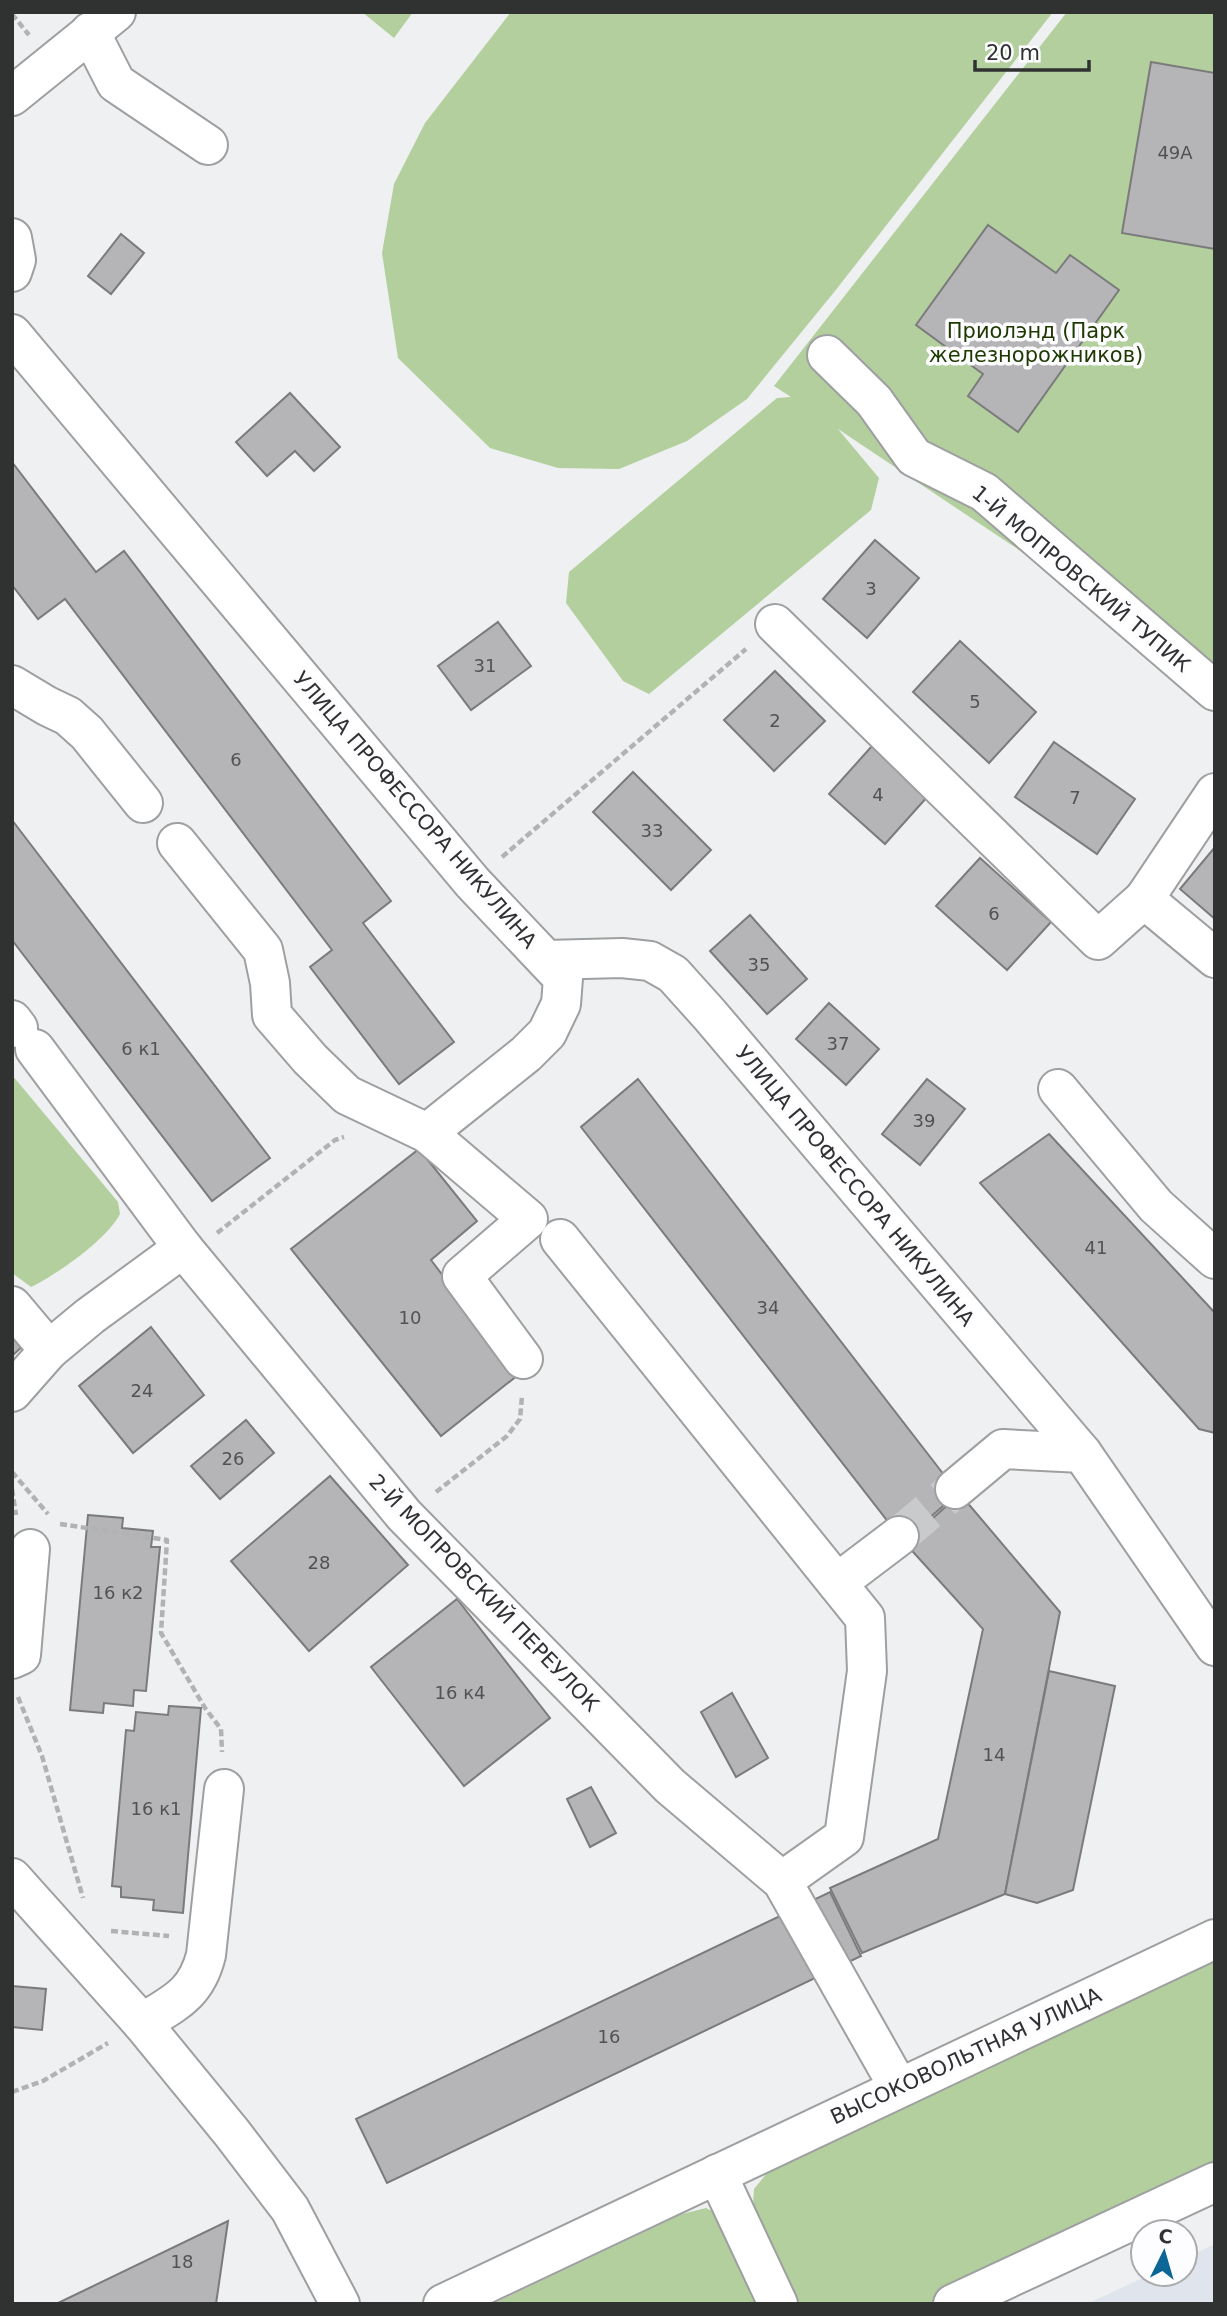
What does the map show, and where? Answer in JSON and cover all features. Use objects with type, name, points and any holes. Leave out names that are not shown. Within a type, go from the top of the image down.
[{"type":"street","points":[[12,96],[103,22],[116,83],[208,145]]},
{"type":"street","points":[[12,238],[16,260],[12,272]]},
{"type":"street","name":"УЛИЦА ПРОФЕССОРА НИКУЛИНА","points":[[12,334],[472,883],[546,960],[632,959],[650,961],[673,974],[1082,1453]]},
{"type":"street","name":"1-Й МОПРОВСКИЙ ТУПИК","points":[[827,355],[874,401],[914,457],[984,492],[1215,691]]},
{"type":"street","points":[[775,624],[1098,940],[1144,899],[1215,793]]},
{"type":"street","points":[[12,685],[68,716],[87,733],[143,803]]},
{"type":"street","points":[[177,843],[262,950],[270,983],[272,1014],[310,1059],[347,1095],[427,1133],[527,1219],[462,1276],[523,1359]]},
{"type":"street","points":[[1144,899],[1215,958]]},
{"type":"street","points":[[427,1133],[526,1055],[547,1034],[561,1004],[563,978],[546,960]]},
{"type":"street","name":"2-Й МОПРОВСКИЙ ПЕРЕУЛОК","points":[[22,1033],[186,1252],[404,1515],[670,1786],[782,1881]]},
{"type":"street","points":[[1058,1089],[1156,1206],[1215,1259]]},
{"type":"street","points":[[560,1239],[865,1618],[867,1671],[844,1837],[782,1881],[900,2088]]},
{"type":"street","points":[[12,1392],[49,1350],[90,1316],[186,1252]]},
{"type":"street","points":[[12,1306],[49,1350]]},
{"type":"street","points":[[955,1489],[1003,1449],[1082,1453],[1215,1646]]},
{"type":"street","points":[[837,1583],[899,1536]]},
{"type":"street","points":[[15,1677],[21,1655],[30,1549]]},
{"type":"street","points":[[142,2023],[184,1996],[202,1972],[208,1940],[224,1789]]},
{"type":"street","points":[[12,1878],[142,2023],[232,2133],[290,2209],[340,2304]]},
{"type":"street","name":"ВЫСОКОВОЛЬТНАЯ УЛИЦА","points":[[443,2304],[1215,1939]]},
{"type":"street","points":[[717,2174],[778,2304]]},
{"type":"street","points":[[953,2304],[1215,2182]]},
{"type":"path","points":[[472,883],[775,624]]},
{"type":"path","points":[[186,1252],[335,1140],[393,1118]]},
{"type":"path","points":[[404,1515],[507,1436],[520,1419],[523,1359]]},
{"type":"path","points":[[12,1472],[56,1523],[167,1540],[160,1633],[205,1708],[221,1729],[224,1789]]},
{"type":"path","points":[[15,1677],[42,1756],[85,1902]]},
{"type":"path","points":[[105,1930],[208,1940]]},
{"type":"path","points":[[12,2092],[43,2081],[142,2023]]},
{"type":"shaded area","points":[[1215,2244],[1215,2304],[1087,2304],[1129,2284],[1129,2288],[1199,2288],[1199,2251]]},
{"type":"green space","points":[[362,12],[413,12],[394,38]]},
{"type":"green space","points":[[511,12],[1053,12],[747,399],[687,441],[619,469],[558,468],[490,448],[398,358],[382,253],[394,184],[425,123]]},
{"type":"green space","name":"Приолэнд (Парк железнорожников)","points":[[1067,12],[1215,12],[1215,681],[838,429],[879,478],[871,510],[649,694],[623,681],[566,603],[569,572],[777,398],[791,397],[774,386]]},
{"type":"green space","points":[[12,1075],[118,1202],[120,1214],[114,1224],[81,1255],[31,1287],[12,1273]]},
{"type":"green space","points":[[1215,1959],[1215,2168],[928,2304],[786,2304],[752,2220],[754,2189],[772,2167]]},
{"type":"green space","points":[[706,2208],[728,2219],[764,2304],[492,2304],[682,2214]]},
{"type":"building","points":[[1151,62],[1215,73],[1215,249],[1122,233]]},
{"type":"building","points":[[988,225],[1056,273],[1070,255],[1119,290],[1018,432],[968,396],[983,374],[916,325]]},
{"type":"building","points":[[121,234],[144,253],[111,294],[88,276]]},
{"type":"building","points":[[290,393],[340,447],[314,471],[295,451],[267,476],[236,442]]},
{"type":"building","points":[[12,462],[96,572],[124,551],[391,901],[363,923],[454,1042],[399,1084],[310,967],[332,950],[65,599],[38,619],[12,585]]},
{"type":"building","points":[[875,540],[919,578],[867,638],[823,599]]},
{"type":"building","points":[[498,622],[531,666],[471,710],[438,666]]},
{"type":"building","points":[[960,641],[1036,712],[989,763],[913,692]]},
{"type":"building","points":[[775,671],[825,721],[774,771],[724,720]]},
{"type":"building","points":[[1054,742],[1135,799],[1097,854],[1015,797]]},
{"type":"building","points":[[872,746],[928,796],[885,844],[829,794]]},
{"type":"building","points":[[633,772],[711,850],[671,890],[593,812]]},
{"type":"building","points":[[12,820],[270,1158],[212,1201],[12,940]]},
{"type":"building","points":[[1215,847],[1215,919],[1180,889]]},
{"type":"building","points":[[980,858],[1051,922],[1007,970],[936,906]]},
{"type":"building","points":[[750,915],[807,979],[767,1014],[710,951]]},
{"type":"building","points":[[829,1003],[879,1049],[846,1085],[796,1039]]},
{"type":"building","points":[[638,1079],[958,1493],[903,1541],[581,1127]]},
{"type":"building","points":[[927,1079],[965,1109],[920,1165],[882,1134]]},
{"type":"building","points":[[1049,1134],[1215,1313],[1215,1433],[1199,1429],[980,1183]]},
{"type":"building","points":[[419,1149],[477,1221],[431,1260],[518,1375],[441,1436],[291,1249]]},
{"type":"building","points":[[151,1327],[204,1395],[133,1453],[79,1386]]},
{"type":"building","points":[[12,1328],[25,1344],[12,1356]]},
{"type":"building","points":[[246,1420],[274,1453],[220,1499],[191,1466]]},
{"type":"building","points":[[330,1476],[408,1565],[309,1651],[231,1561]]},
{"type":"building","points":[[960,1494],[1060,1612],[1005,1894],[862,1953],[830,1888],[938,1839],[983,1629],[905,1543]]},
{"type":"building","points":[[88,1515],[123,1518],[122,1528],[153,1531],[151,1547],[160,1547],[146,1691],[134,1690],[133,1706],[104,1703],[103,1713],[70,1710]]},
{"type":"building","points":[[457,1599],[550,1718],[464,1786],[371,1667]]},
{"type":"building","points":[[1049,1671],[1115,1686],[1073,1890],[1037,1903],[1005,1894]]},
{"type":"building","points":[[732,1693],[768,1758],[736,1777],[701,1712]]},
{"type":"building","points":[[169,1706],[201,1708],[183,1913],[153,1910],[154,1900],[121,1897],[121,1887],[112,1886],[126,1730],[134,1731],[136,1712],[168,1715]]},
{"type":"building","points":[[591,1787],[616,1833],[590,1847],[567,1799]]},
{"type":"building","points":[[830,1892],[861,1956],[387,2183],[356,2119]]},
{"type":"building","points":[[12,1986],[46,1989],[42,2030],[12,2027]]},
{"type":"building","points":[[228,2221],[216,2304],[56,2304]]},
{"type":"tunnel","points":[[899,1536],[955,1489]]}]
